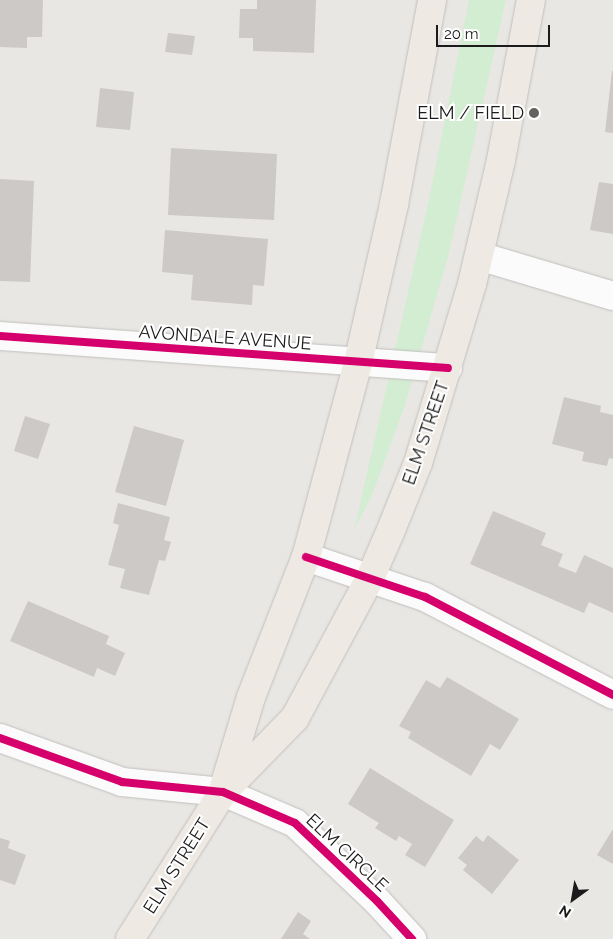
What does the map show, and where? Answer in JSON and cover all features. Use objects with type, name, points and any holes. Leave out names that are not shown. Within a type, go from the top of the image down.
[{"type":"main road","name":"ELM STREET","points":[[223,792],[251,697],[306,557],[358,363],[394,204],[432,0]]},
{"type":"main road","name":"ELM STREET","points":[[130,939],[223,792],[295,718],[370,576],[418,463],[448,368],[479,256],[531,0]]},
{"type":"street","points":[[479,256],[613,296]]},
{"type":"street","name":"AVONDALE AVENUE","points":[[0,336],[448,368]]},
{"type":"street","points":[[306,557],[370,576],[425,597],[613,695]]},
{"type":"street","name":"ELM CIRCLE","points":[[0,738],[122,782],[223,792],[296,824],[412,939]]},
{"type":"green space","points":[[469,0],[506,0],[448,257],[405,405],[372,495],[354,530],[428,204]]},
{"type":"building","points":[[0,0],[43,0],[42,37],[27,37],[27,48],[0,47]]},
{"type":"building","points":[[257,0],[316,0],[314,53],[253,51],[253,38],[239,38],[240,9],[257,9]]},
{"type":"building","points":[[168,33],[195,36],[192,55],[165,52]]},
{"type":"building","points":[[613,71],[613,133],[605,132]]},
{"type":"building","points":[[100,88],[134,92],[130,130],[96,127]]},
{"type":"building","points":[[171,148],[277,154],[274,220],[168,215]]},
{"type":"building","points":[[0,179],[34,181],[30,282],[0,281]]},
{"type":"building","points":[[599,182],[613,184],[613,234],[590,230]]},
{"type":"building","points":[[165,230],[268,239],[264,286],[253,285],[252,305],[191,300],[193,275],[162,272]]},
{"type":"building","points":[[564,397],[601,406],[600,412],[613,415],[613,459],[609,458],[607,466],[582,461],[584,452],[552,444]]},
{"type":"building","points":[[25,416],[50,424],[38,459],[14,451]]},
{"type":"building","points":[[134,426],[184,440],[166,506],[115,492]]},
{"type":"building","points":[[118,503],[170,517],[164,540],[171,542],[165,561],[159,560],[149,595],[120,588],[125,569],[108,565],[119,525],[113,523]]},
{"type":"building","points":[[493,511],[546,533],[541,545],[563,554],[558,566],[576,573],[584,555],[613,568],[613,613],[589,602],[584,613],[470,564]]},
{"type":"building","points":[[28,601],[109,636],[106,644],[125,653],[115,676],[97,668],[94,677],[10,641]]},
{"type":"building","points":[[447,677],[519,719],[500,750],[490,744],[471,776],[408,738],[411,732],[399,726],[426,680],[440,688]]},
{"type":"building","points":[[370,768],[454,820],[425,867],[405,855],[412,844],[399,836],[396,841],[375,828],[379,823],[348,804]]},
{"type":"building","points":[[613,829],[613,864],[597,855]]},
{"type":"building","points":[[488,835],[519,860],[492,894],[463,870],[467,865],[458,858],[476,836],[483,842]]},
{"type":"building","points":[[0,838],[10,841],[8,848],[26,855],[15,885],[0,880]]},
{"type":"building","points":[[298,912],[311,921],[303,934],[310,939],[281,939]]},
{"type":"cycle path","points":[[0,336],[448,368]]},
{"type":"cycle path","points":[[306,557],[425,597],[613,695]]},
{"type":"cycle path","points":[[0,738],[122,782],[223,792],[295,823],[377,901],[412,939]]},
{"type":"place","name":"ELM / FIELD","points":[[534,113]]}]
